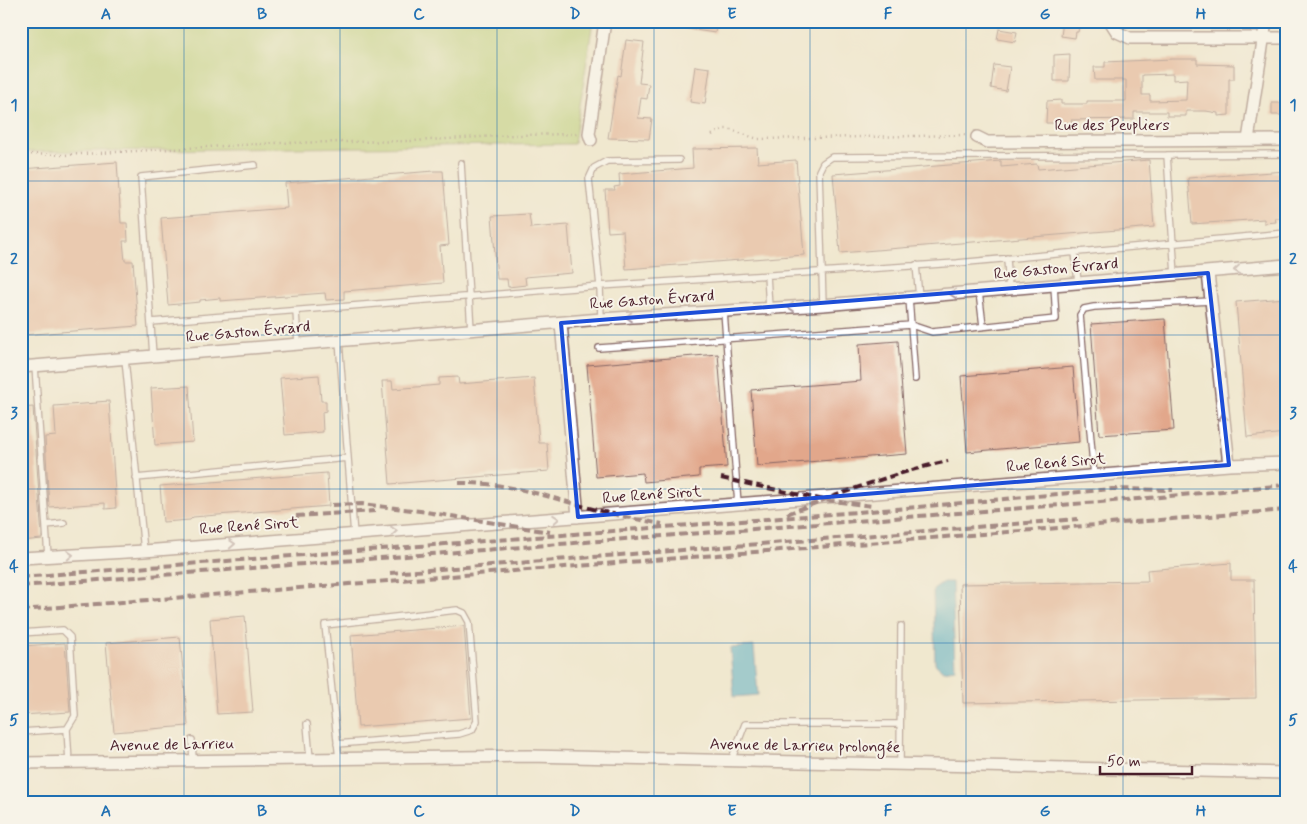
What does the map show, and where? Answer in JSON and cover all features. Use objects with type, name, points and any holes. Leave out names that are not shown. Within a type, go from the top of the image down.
[{"type":"street","points":[[590,137],[605,21]]},
{"type":"street","points":[[1110,21],[1117,32],[1130,38],[1286,38]]},
{"type":"street","points":[[1248,140],[1266,21]]},
{"type":"street","name":"Rue des Peupliers","points":[[977,137],[987,142],[1286,140]]},
{"type":"street","name":"Rue Gaston Évrard","points":[[21,367],[601,319],[824,305],[1286,266]]},
{"type":"street","points":[[1208,273],[1229,465]]},
{"type":"street","points":[[561,323],[578,517]]},
{"type":"street","name":"Rue René Sirot","points":[[21,558],[354,535],[1229,465],[1286,463]]},
{"type":"street","name":"Avenue de Larrieu prolongée","points":[[324,759],[529,756],[1286,773]]},
{"type":"street","name":"Avenue de Larrieu","points":[[21,763],[324,759]]},
{"type":"lane","points":[[824,305],[819,171],[823,163],[832,157],[1286,154]]},
{"type":"lane","points":[[1167,155],[1175,276]]},
{"type":"lane","points":[[601,319],[600,286],[589,179],[594,168],[607,161],[679,160]]},
{"type":"lane","points":[[461,163],[471,330]]},
{"type":"lane","points":[[153,356],[141,176],[255,165]]},
{"type":"lane","points":[[151,322],[600,286],[1007,258],[1286,233]]},
{"type":"lane","points":[[1075,252],[1078,284]]},
{"type":"lane","points":[[1007,258],[1009,289]]},
{"type":"lane","points":[[915,379],[911,325],[916,265]]},
{"type":"lane","points":[[767,275],[770,308]]},
{"type":"lane","points":[[599,348],[911,325],[932,332],[1056,319],[1054,286]]},
{"type":"lane","points":[[979,292],[982,326]]},
{"type":"lane","points":[[1094,476],[1080,315],[1084,310],[1094,307],[1211,301]]},
{"type":"lane","points":[[296,310],[298,344]]},
{"type":"lane","points":[[724,311],[738,504]]},
{"type":"lane","points":[[339,341],[354,535]]},
{"type":"lane","points":[[125,359],[144,551]]},
{"type":"lane","points":[[35,366],[48,556]]},
{"type":"lane","points":[[136,478],[348,458]]},
{"type":"lane","points":[[46,525],[64,523]]},
{"type":"lane","points":[[337,744],[459,734],[472,730],[477,721],[469,622],[464,613],[457,610],[325,624],[337,744],[339,759]]},
{"type":"lane","points":[[900,764],[901,626]]},
{"type":"lane","points":[[21,633],[63,630],[70,637],[74,716],[67,729],[69,762]]},
{"type":"lane","points":[[307,724],[310,759]]},
{"type":"lane","points":[[731,761],[746,724],[900,724]]},
{"type":"lane","points":[[21,732],[67,729]]},
{"type":"lane","points":[[192,740],[193,761]]},
{"type":"path","points":[[712,135],[723,129],[728,129],[758,139],[966,134],[977,137]]},
{"type":"path","points":[[21,154],[64,155],[278,143],[412,141],[514,135],[590,137]]},
{"type":"highlighted area","points":[[1208,273],[1229,465],[578,517],[561,323]]},
{"type":"green space","points":[[21,21],[593,21],[574,144],[21,152]]},
{"type":"water","points":[[943,582],[952,582],[955,669],[943,671],[935,664],[933,589]]},
{"type":"water","points":[[754,646],[758,695],[734,697],[730,648]]},
{"type":"building","points":[[676,21],[717,21],[715,33],[675,27]]},
{"type":"building","points":[[1063,21],[1080,21],[1075,38],[1061,36]]},
{"type":"building","points":[[999,29],[1017,32],[1015,42],[997,39]]},
{"type":"building","points":[[626,40],[644,42],[639,83],[649,84],[647,99],[641,98],[638,118],[652,119],[649,139],[608,138],[618,75],[621,76]]},
{"type":"building","points":[[1070,54],[1069,81],[1054,81],[1054,55]]},
{"type":"building","points":[[1197,59],[1197,64],[1234,65],[1234,79],[1229,79],[1229,115],[1218,116],[1218,113],[1206,111],[1186,111],[1186,116],[1167,116],[1167,112],[1134,112],[1134,119],[1071,120],[1072,123],[1046,123],[1047,101],[1061,100],[1061,104],[1087,104],[1087,101],[1126,101],[1126,80],[1095,80],[1094,67],[1105,67],[1105,62]],"holes":[[[1173,74],[1173,80],[1187,79],[1186,100],[1150,101],[1150,95],[1142,95],[1142,75]]]},
{"type":"building","points":[[994,65],[1010,67],[1006,91],[991,88]]},
{"type":"building","points":[[695,66],[710,68],[705,104],[690,102]]},
{"type":"building","points":[[1272,103],[1286,103],[1286,115],[1272,115]]},
{"type":"building","points":[[757,148],[758,163],[796,160],[804,255],[626,269],[623,231],[608,232],[605,190],[615,190],[614,187],[620,186],[619,174],[693,168],[692,149]]},
{"type":"building","points":[[1149,160],[1154,227],[840,253],[833,174],[1001,161],[1001,167],[1037,164],[1038,169]]},
{"type":"building","points":[[117,162],[121,223],[127,223],[128,241],[123,241],[125,261],[133,261],[138,326],[21,335],[21,169]]},
{"type":"building","points":[[443,171],[449,245],[440,246],[443,283],[344,291],[344,299],[326,300],[325,293],[220,301],[220,298],[168,305],[161,218],[287,208],[285,183]]},
{"type":"building","points":[[1286,171],[1286,218],[1275,218],[1276,222],[1264,223],[1264,219],[1192,224],[1188,178]]},
{"type":"building","points":[[529,214],[531,228],[568,225],[572,273],[525,277],[526,285],[508,287],[507,279],[497,279],[492,216]]},
{"type":"building","points":[[1286,298],[1286,433],[1247,437],[1236,302]]},
{"type":"building","points":[[1165,319],[1174,430],[1099,435],[1091,324]]},
{"type":"building","points":[[898,341],[907,454],[757,466],[751,390],[861,381],[859,344]]},
{"type":"building","points":[[718,354],[727,467],[699,469],[699,477],[644,482],[643,473],[596,477],[587,365]]},
{"type":"building","points":[[1073,367],[1079,442],[967,452],[961,376]]},
{"type":"building","points":[[319,375],[321,401],[326,401],[326,411],[322,412],[323,432],[285,435],[280,378]]},
{"type":"building","points":[[458,377],[459,384],[534,378],[539,443],[547,443],[549,471],[390,484],[382,381],[392,381],[393,389],[439,385],[439,378]]},
{"type":"building","points":[[189,386],[193,442],[155,445],[151,388]]},
{"type":"building","points":[[109,401],[116,508],[105,509],[105,503],[49,507],[45,437],[56,436],[54,406]]},
{"type":"building","points":[[33,407],[42,539],[21,541],[21,408]]},
{"type":"building","points":[[327,473],[329,506],[193,517],[190,520],[163,522],[160,486]]},
{"type":"building","points":[[1231,563],[1231,580],[1254,580],[1256,698],[963,703],[960,584],[1148,581],[1147,570]]},
{"type":"building","points":[[245,616],[253,712],[217,714],[210,619]]},
{"type":"building","points":[[464,626],[471,718],[358,727],[351,635]]},
{"type":"building","points":[[180,637],[188,726],[114,732],[106,643]]},
{"type":"building","points":[[65,643],[70,712],[21,715],[21,646]]},
{"type":"railway","points":[[787,514],[886,478],[948,461]]},
{"type":"railway","points":[[721,478],[824,500],[872,506]]},
{"type":"railway","points":[[459,483],[519,489],[613,514],[662,524]]},
{"type":"railway","points":[[21,586],[1138,499],[1286,485]]},
{"type":"railway","points":[[21,577],[896,509],[1112,489],[1173,490]]},
{"type":"railway","points":[[332,505],[362,504],[420,511],[550,532]]},
{"type":"railway","points":[[21,610],[1286,510]]},
{"type":"railway","points":[[296,516],[375,511]]},
{"type":"railway","points":[[390,573],[1078,519]]}]
